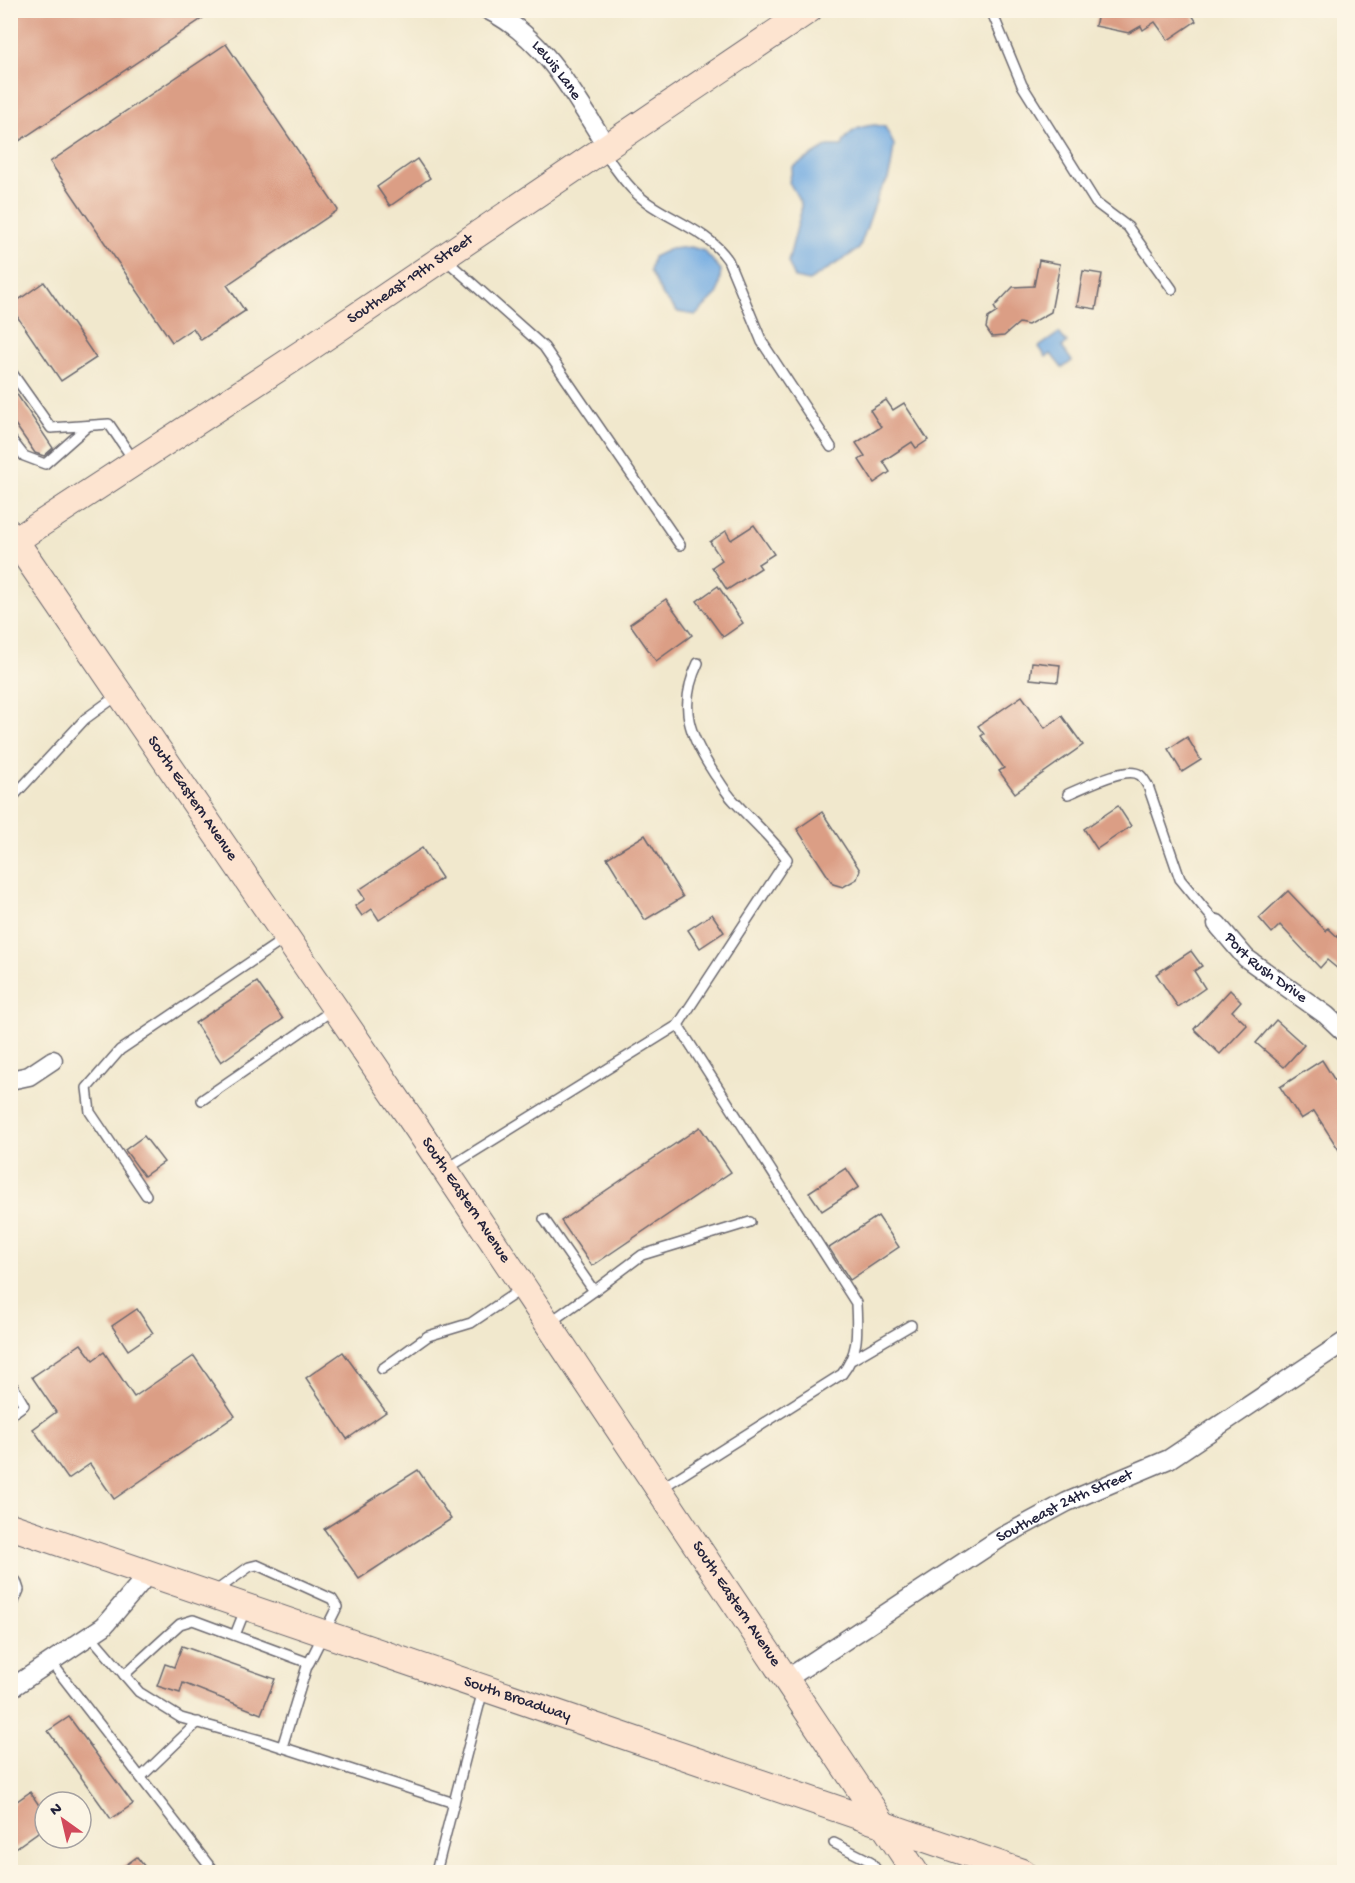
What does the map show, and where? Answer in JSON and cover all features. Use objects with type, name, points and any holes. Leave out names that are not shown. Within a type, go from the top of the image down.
[{"type":"street","name":"Lewis Lane","points":[[488,10],[504,18],[539,50],[563,78],[604,148]]},
{"type":"street","name":"Southeast 19th Street","points":[[12,539],[135,462],[809,10]]},
{"type":"street","name":"South Eastern Avenue","points":[[12,539],[121,693],[446,1170],[788,1678],[915,1872]]},
{"type":"street","name":"Port Rush Drive","points":[[1217,924],[1246,958],[1326,1015],[1344,1032]]},
{"type":"street","points":[[12,1089],[53,1060]]},
{"type":"street","name":"Southeast 24th Street","points":[[788,1678],[1002,1537],[1067,1502],[1168,1459],[1344,1342]]},
{"type":"street","name":"South Broadway","points":[[10,1526],[1022,1872]]},
{"type":"street","points":[[12,1685],[104,1626],[148,1574]]},
{"type":"lane","points":[[991,10],[1022,85],[1096,203],[1128,227],[1172,289]]},
{"type":"lane","points":[[604,148],[627,184],[646,202],[720,248],[728,260],[762,342],[831,447]]},
{"type":"lane","points":[[443,257],[544,347],[680,545]]},
{"type":"lane","points":[[10,370],[51,428],[110,424],[135,462]]},
{"type":"lane","points":[[10,438],[24,456],[45,464],[88,426]]},
{"type":"lane","points":[[446,1170],[678,1025],[787,859],[773,839],[732,800],[699,750],[687,722],[688,683],[698,663]]},
{"type":"lane","points":[[10,800],[85,719],[121,693]]},
{"type":"lane","points":[[1068,794],[1118,774],[1139,774],[1148,786],[1180,879],[1217,924]]},
{"type":"lane","points":[[146,1195],[90,1113],[87,1088],[120,1050],[288,937]]},
{"type":"lane","points":[[202,1100],[336,1008]]},
{"type":"lane","points":[[678,1025],[856,1303],[857,1338],[853,1359]]},
{"type":"lane","points":[[544,1219],[594,1291]]},
{"type":"lane","points":[[549,1323],[642,1255],[750,1222]]},
{"type":"lane","points":[[382,1369],[428,1336],[471,1323],[525,1287]]},
{"type":"lane","points":[[660,1490],[842,1374],[853,1359],[911,1325]]},
{"type":"lane","points":[[10,1381],[24,1405],[10,1415]]},
{"type":"lane","points":[[211,1594],[249,1567],[257,1565],[332,1599],[337,1607],[308,1663],[282,1747]]},
{"type":"lane","points":[[10,1579],[16,1581],[19,1590],[10,1611]]},
{"type":"lane","points":[[235,1635],[246,1607]]},
{"type":"lane","points":[[124,1675],[180,1624],[193,1620],[308,1663]]},
{"type":"lane","points":[[90,1635],[140,1692],[181,1718],[282,1747],[454,1803]]},
{"type":"lane","points":[[51,1662],[214,1872]]},
{"type":"lane","points":[[436,1872],[483,1688]]},
{"type":"lane","points":[[141,1778],[198,1722]]},
{"type":"lane","points":[[834,1843],[870,1861],[878,1872]]},
{"type":"water","points":[[875,125],[885,127],[894,145],[888,179],[879,193],[859,249],[809,281],[795,278],[788,262],[801,212],[801,203],[789,182],[793,167],[828,146],[842,146],[855,130]]},
{"type":"water","points":[[691,247],[704,251],[721,270],[718,293],[696,315],[678,312],[663,296],[650,271],[653,257],[670,249]]},
{"type":"water","points":[[1059,333],[1067,343],[1062,347],[1072,361],[1062,368],[1051,354],[1046,357],[1039,347]]},
{"type":"building","points":[[10,10],[198,10],[203,18],[10,147]]},
{"type":"building","points":[[1099,10],[1189,10],[1196,21],[1168,40],[1155,22],[1143,30],[1141,26],[1129,33],[1095,26]]},
{"type":"building","points":[[226,44],[338,210],[227,285],[245,311],[201,340],[193,328],[172,342],[50,162]]},
{"type":"building","points":[[417,159],[430,178],[390,206],[377,187]]},
{"type":"building","points":[[1039,260],[1060,264],[1051,312],[1028,325],[1019,323],[1004,336],[992,337],[986,328],[988,318],[997,312],[994,307],[1013,287],[1034,286]]},
{"type":"building","points":[[1083,271],[1102,274],[1096,309],[1077,306]]},
{"type":"building","points":[[44,282],[96,358],[61,381],[10,306]]},
{"type":"building","points":[[10,384],[53,448],[44,456],[35,453],[10,417]]},
{"type":"building","points":[[886,400],[893,410],[904,403],[928,440],[916,448],[912,442],[883,461],[890,472],[874,483],[859,460],[865,456],[856,443],[881,427],[870,410]]},
{"type":"building","points":[[754,525],[774,554],[758,564],[761,568],[727,590],[712,567],[722,560],[710,542],[726,531],[731,540]]},
{"type":"building","points":[[718,586],[743,623],[723,637],[697,601]]},
{"type":"building","points":[[666,599],[692,635],[656,661],[630,624]]},
{"type":"building","points":[[1032,662],[1060,665],[1058,682],[1030,679]]},
{"type":"building","points":[[1022,696],[1045,728],[1062,716],[1083,745],[1015,793],[999,771],[1004,768],[981,736],[984,734],[978,726]]},
{"type":"building","points":[[1187,737],[1201,760],[1182,772],[1168,749]]},
{"type":"building","points":[[1118,806],[1131,826],[1097,849],[1084,829]]},
{"type":"building","points":[[822,812],[860,870],[857,879],[843,887],[833,884],[797,829]]},
{"type":"building","points":[[645,835],[683,897],[645,920],[607,858]]},
{"type":"building","points":[[422,848],[442,878],[379,920],[372,909],[362,916],[355,906],[365,899],[359,890]]},
{"type":"building","points":[[1288,891],[1326,931],[1328,928],[1344,943],[1344,974],[1327,960],[1320,968],[1280,925],[1272,933],[1259,918]]},
{"type":"building","points":[[712,914],[724,932],[700,948],[688,930]]},
{"type":"building","points":[[1191,951],[1202,966],[1194,971],[1205,988],[1178,1007],[1156,974]]},
{"type":"building","points":[[257,982],[283,1019],[221,1062],[195,1023]]},
{"type":"building","points":[[1230,990],[1241,1001],[1232,1011],[1247,1025],[1220,1054],[1194,1029]]},
{"type":"building","points":[[1276,1020],[1304,1045],[1284,1067],[1256,1043]]},
{"type":"building","points":[[1322,1060],[1344,1095],[1344,1158],[1314,1111],[1301,1119],[1280,1087]]},
{"type":"building","points":[[700,1127],[731,1172],[592,1266],[561,1221]]},
{"type":"building","points":[[144,1136],[164,1162],[144,1176],[125,1150]]},
{"type":"building","points":[[846,1168],[859,1187],[822,1211],[809,1192]]},
{"type":"building","points":[[878,1216],[899,1247],[850,1280],[829,1248]]},
{"type":"building","points":[[137,1309],[153,1333],[128,1350],[112,1326]]},
{"type":"building","points":[[81,1344],[93,1360],[104,1352],[134,1397],[194,1356],[235,1416],[114,1499],[90,1464],[68,1479],[33,1429],[56,1412],[32,1377]]},
{"type":"building","points":[[343,1352],[386,1412],[347,1439],[306,1378]]},
{"type":"building","points":[[418,1470],[451,1519],[359,1579],[324,1529]]},
{"type":"building","points":[[182,1646],[275,1679],[261,1714],[183,1683],[180,1693],[157,1686],[165,1664],[174,1667]]},
{"type":"building","points":[[69,1717],[133,1804],[111,1819],[93,1794],[93,1790],[90,1790],[48,1731]]},
{"type":"building","points":[[30,1792],[33,1796],[33,1836],[10,1852],[10,1806]]},
{"type":"building","points":[[137,1857],[149,1872],[116,1872]]}]
